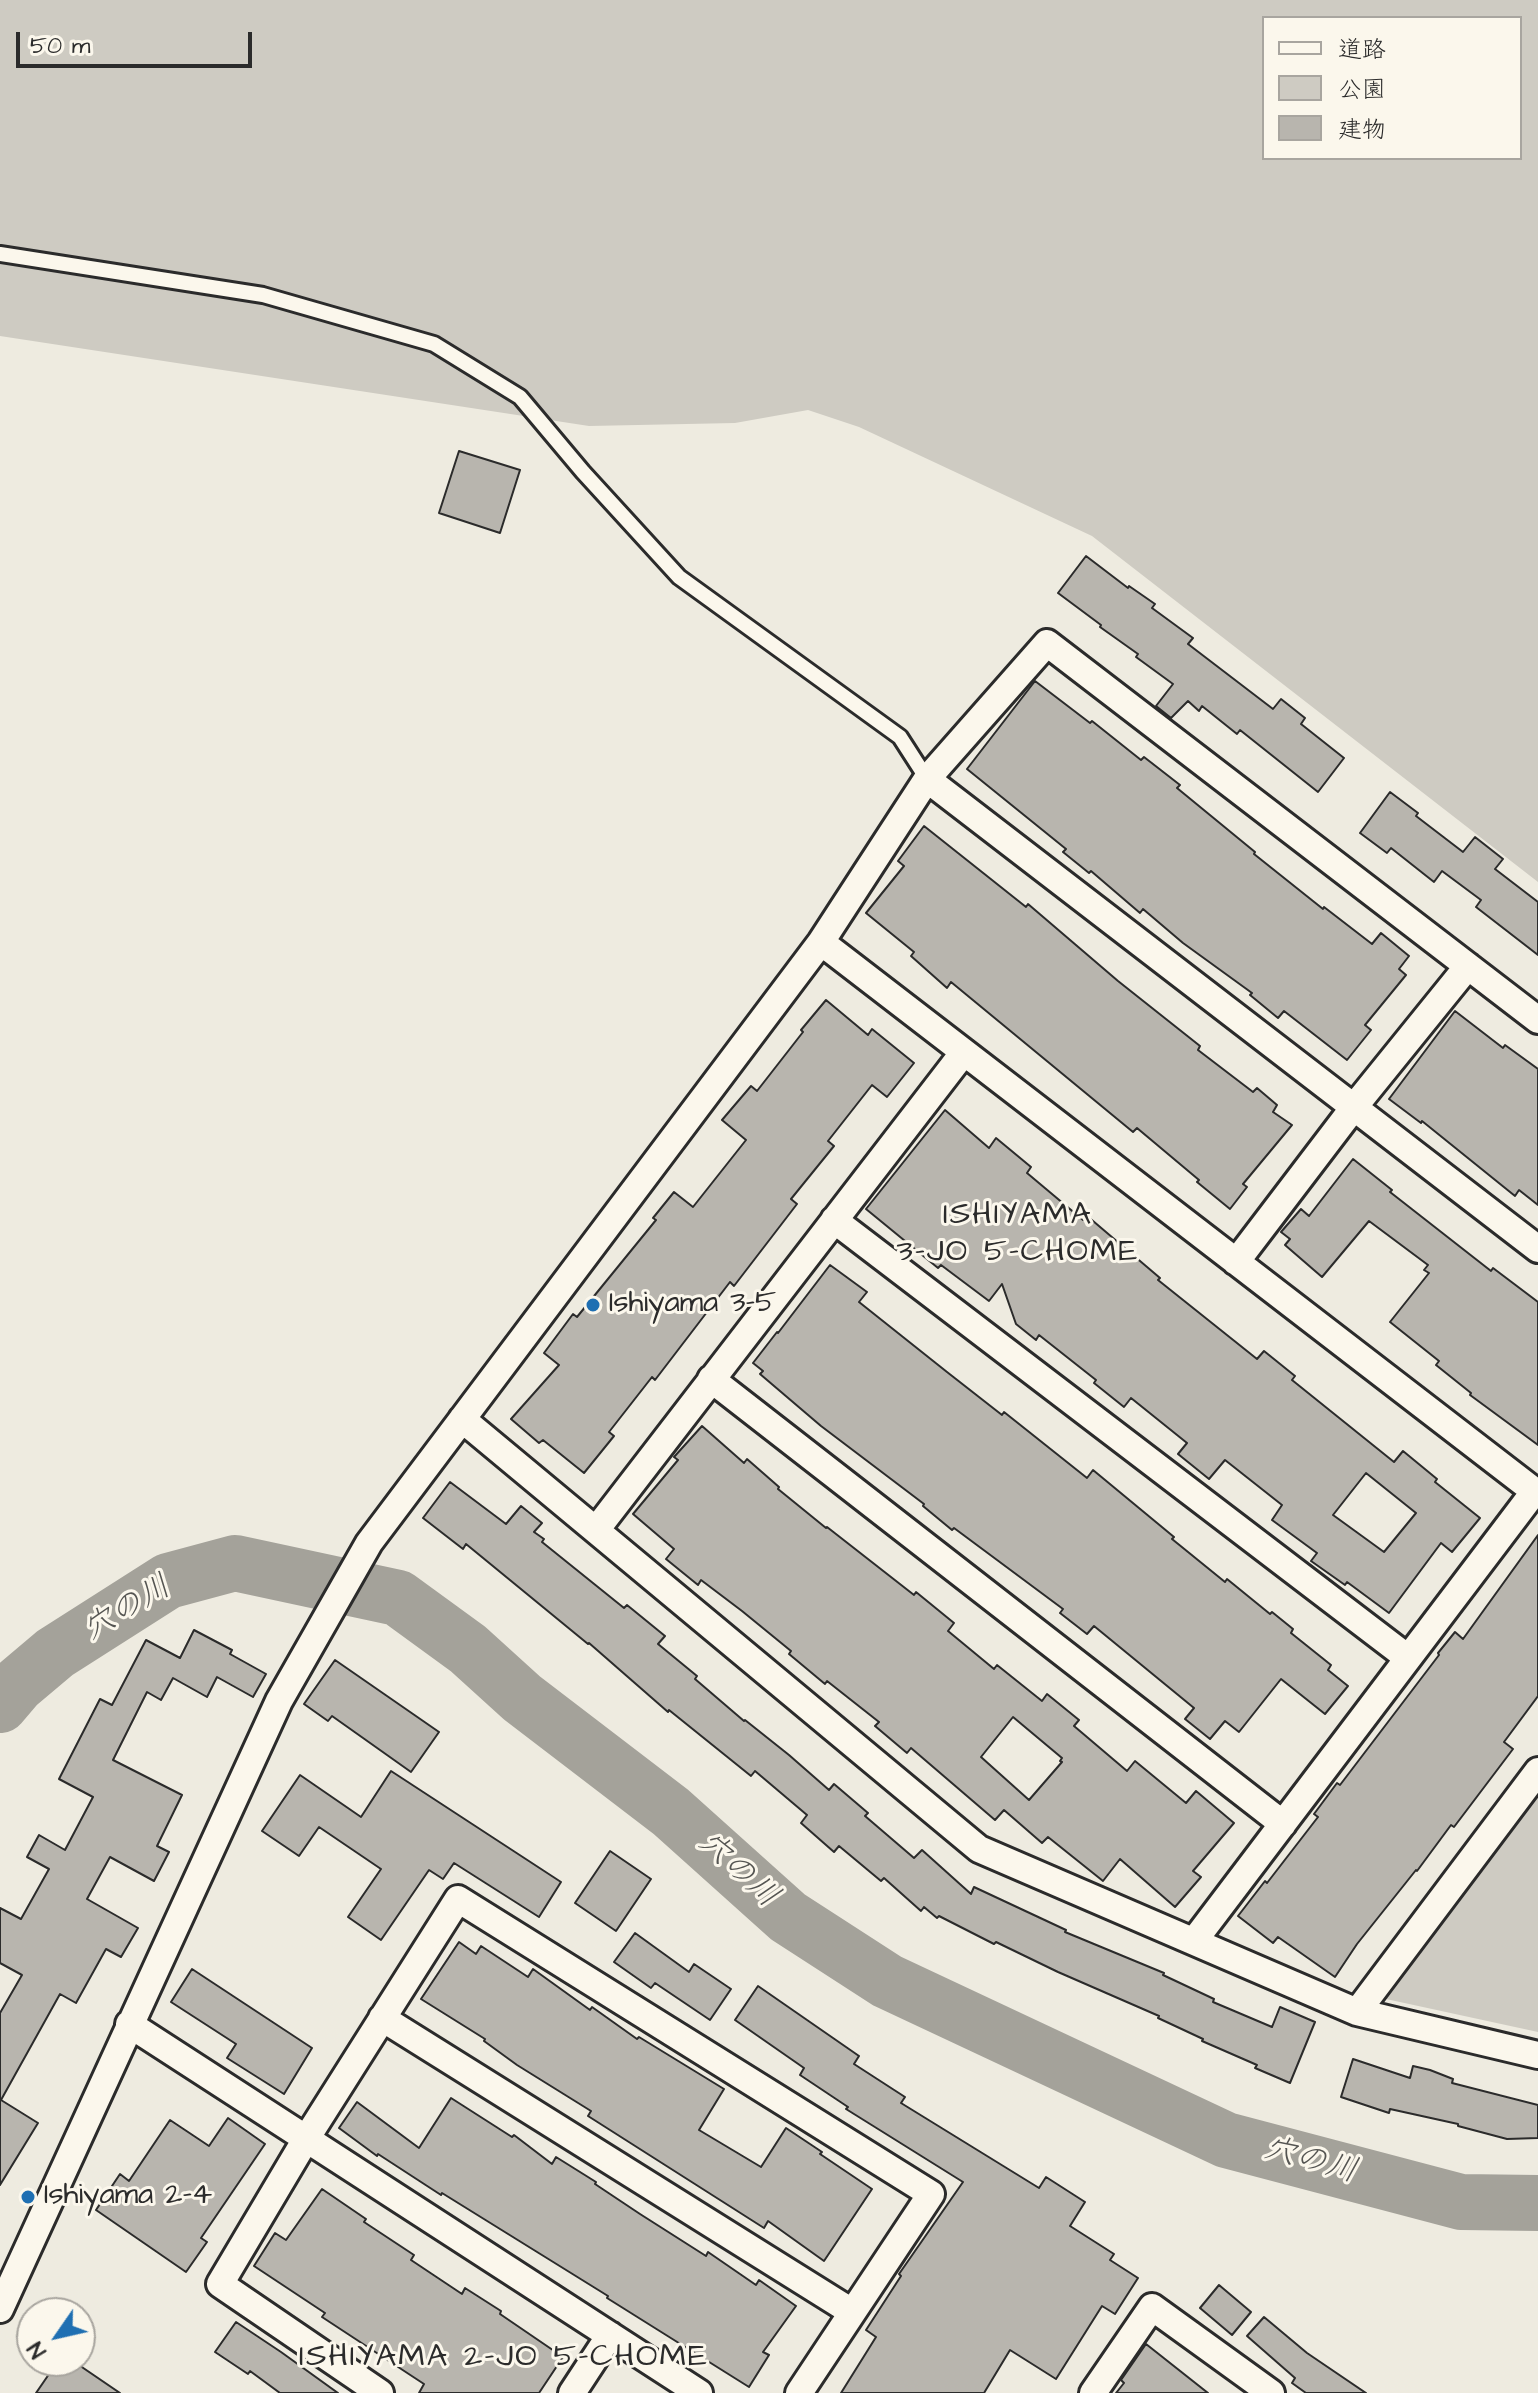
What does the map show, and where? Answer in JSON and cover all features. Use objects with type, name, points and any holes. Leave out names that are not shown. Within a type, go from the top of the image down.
[{"type":"street","points":[[0,2309],[279,1701],[369,1543],[821,942],[927,779],[1047,643],[1538,1020]]},
{"type":"street","points":[[927,779],[1538,1249]]},
{"type":"street","points":[[821,942],[1536,1493],[1194,1941]]},
{"type":"street","points":[[1236,1262],[1354,1107],[1468,966]]},
{"type":"street","points":[[596,1530],[964,1052]]},
{"type":"street","points":[[834,1220],[1408,1658]]},
{"type":"street","points":[[711,1379],[1283,1824]]},
{"type":"street","points":[[462,1419],[979,1849],[1357,2012],[1538,2055]]},
{"type":"street","points":[[1357,2012],[1538,1771]]},
{"type":"street","points":[[380,2393],[220,2284],[306,2139],[458,1899],[931,2194],[799,2393]]},
{"type":"street","points":[[382,2018],[852,2312]]},
{"type":"street","points":[[129,2024],[699,2393]]},
{"type":"street","points":[[1093,2393],[1152,2307],[1271,2393]]},
{"type":"street","points":[[572,2393],[610,2335]]},
{"type":"lane","points":[[0,254],[263,295],[434,344],[520,397],[583,472],[679,577],[900,737],[927,779]]},
{"type":"green space","points":[[0,0],[1538,0],[1538,882],[1092,536],[859,427],[808,410],[735,423],[589,426],[0,336]]},
{"type":"green space","points":[[1538,1793],[1538,2032],[1386,1999]]},
{"type":"building","points":[[459,451],[520,470],[500,533],[439,513]]},
{"type":"building","points":[[1086,556],[1155,604],[1152,608],[1193,638],[1188,644],[1273,709],[1281,699],[1305,718],[1301,724],[1344,758],[1318,792],[1240,730],[1237,734],[1202,706],[1199,711],[1188,701],[1171,718],[1156,706],[1173,684],[1058,593]]},
{"type":"building","points":[[1035,681],[1141,760],[1144,757],[1180,785],[1177,788],[1323,909],[1372,944],[1381,933],[1409,956],[1399,969],[1406,975],[1365,1025],[1371,1030],[1347,1060],[1284,1011],[1278,1018],[1250,995],[1252,993],[1183,943],[1143,909],[1140,913],[967,769]]},
{"type":"building","points":[[1390,792],[1463,852],[1475,837],[1503,859],[1495,869],[1538,902],[1538,955],[1476,907],[1481,900],[1442,871],[1434,882],[1391,848],[1387,853],[1360,833]]},
{"type":"building","points":[[924,826],[1026,907],[1028,904],[1200,1046],[1198,1050],[1253,1092],[1257,1088],[1277,1105],[1273,1112],[1292,1125],[1243,1184],[1247,1187],[1230,1209],[1137,1128],[1133,1132],[951,982],[947,988],[911,956],[914,952],[866,913],[904,866],[898,861]]},
{"type":"building","points":[[826,1000],[868,1035],[872,1029],[914,1063],[887,1097],[872,1085],[828,1141],[834,1146],[791,1199],[797,1204],[734,1286],[730,1282],[655,1380],[652,1377],[609,1432],[614,1436],[584,1473],[543,1440],[539,1443],[511,1419],[559,1365],[544,1353],[573,1314],[577,1317],[656,1220],[653,1218],[674,1192],[693,1207],[746,1140],[722,1120],[751,1086],[757,1091]]},
{"type":"building","points":[[1455,1011],[1503,1048],[1505,1045],[1538,1069],[1538,1205],[1519,1190],[1515,1196],[1422,1121],[1389,1099]]},
{"type":"building","points":[[945,1110],[989,1148],[996,1138],[1031,1167],[1027,1173],[1083,1220],[1086,1215],[1160,1278],[1158,1280],[1257,1359],[1264,1351],[1295,1376],[1292,1380],[1394,1462],[1403,1451],[1480,1518],[1452,1552],[1441,1543],[1389,1613],[1347,1582],[1345,1585],[1311,1561],[1317,1553],[1272,1520],[1282,1505],[1225,1460],[1209,1479],[1178,1454],[1187,1443],[1131,1398],[1124,1407],[1094,1383],[1096,1380],[1039,1335],[1036,1340],[1016,1324],[1002,1284],[989,1301],[941,1265],[938,1268],[866,1209]],"holes":[[[1366,1473],[1416,1513],[1384,1552],[1333,1515]]]},
{"type":"building","points":[[1353,1159],[1491,1271],[1493,1268],[1538,1302],[1538,1445],[1470,1395],[1436,1365],[1439,1361],[1390,1322],[1429,1273],[1424,1270],[1428,1265],[1369,1221],[1322,1277],[1285,1245],[1290,1239],[1281,1232],[1301,1209],[1309,1216]]},
{"type":"building","points":[[830,1265],[867,1292],[859,1302],[947,1372],[1002,1415],[1004,1412],[1087,1478],[1093,1470],[1225,1582],[1227,1579],[1293,1629],[1291,1633],[1331,1665],[1328,1670],[1348,1686],[1325,1714],[1281,1679],[1239,1732],[1225,1721],[1210,1739],[1185,1719],[1194,1708],[1094,1626],[1087,1634],[1060,1613],[1063,1609],[954,1528],[952,1530],[924,1504],[821,1426],[760,1374],[763,1371],[753,1363]]},
{"type":"building","points":[[702,1426],[744,1463],[747,1459],[826,1528],[954,1623],[948,1631],[994,1669],[997,1665],[1042,1701],[1047,1694],[1079,1720],[1074,1726],[1127,1771],[1135,1761],[1186,1803],[1196,1791],[1234,1823],[1193,1871],[1201,1877],[1175,1907],[1120,1859],[1103,1881],[1048,1837],[1042,1843],[1004,1810],[995,1820],[911,1748],[907,1753],[875,1726],[879,1722],[827,1681],[825,1684],[742,1611],[701,1580],[698,1585],[666,1559],[674,1549],[633,1514],[678,1460],[674,1457]],"holes":[[[1013,1717],[1062,1758],[1062,1762],[1029,1800],[981,1757]]]},
{"type":"building","points":[[450,1482],[506,1524],[521,1506],[542,1523],[534,1532],[544,1539],[542,1542],[624,1608],[627,1605],[665,1636],[658,1644],[697,1676],[695,1679],[829,1790],[834,1784],[868,1813],[865,1816],[914,1858],[922,1850],[971,1894],[974,1887],[1065,1932],[1164,1973],[1214,1999],[1213,2002],[1272,2027],[1280,2007],[1315,2022],[1290,2083],[1202,2041],[1159,2016],[996,1942],[994,1944],[939,1916],[937,1918],[924,1907],[921,1911],[884,1878],[881,1881],[839,1846],[834,1852],[801,1823],[807,1815],[755,1771],[751,1776],[668,1712],[589,1643],[466,1544],[463,1549],[423,1518]]},
{"type":"building","points":[[1538,1535],[1538,1696],[1504,1742],[1513,1749],[1454,1827],[1451,1825],[1357,1944],[1335,1977],[1278,1937],[1273,1943],[1238,1916],[1318,1817],[1314,1814],[1337,1783],[1340,1785],[1438,1653],[1455,1632],[1463,1639]]},
{"type":"building","points":[[194,1630],[232,1650],[230,1654],[266,1674],[253,1697],[217,1677],[207,1697],[173,1678],[161,1700],[147,1692],[113,1760],[182,1795],[157,1846],[169,1852],[154,1881],[110,1857],[87,1899],[138,1928],[121,1957],[106,1949],[76,2003],[60,1994],[1,2100],[38,2123],[0,2185],[0,2013],[22,1975],[0,1963],[0,1908],[21,1919],[49,1869],[27,1857],[39,1835],[65,1850],[93,1797],[59,1779],[100,1699],[112,1705],[146,1640],[180,1658]]},
{"type":"building","points":[[335,1660],[439,1732],[411,1772],[332,1716],[328,1721],[304,1704]]},
{"type":"building","points":[[391,1771],[561,1882],[539,1917],[454,1863],[443,1879],[429,1870],[381,1940],[348,1917],[381,1869],[319,1827],[299,1856],[262,1831],[300,1775],[361,1817]]},
{"type":"building","points":[[610,1851],[651,1879],[616,1931],[575,1903]]},
{"type":"building","points":[[635,1933],[689,1972],[694,1964],[731,1989],[710,2020],[655,1983],[651,1988],[614,1962]]},
{"type":"building","points":[[459,1942],[476,1954],[481,1946],[528,1977],[533,1969],[590,2010],[592,2007],[637,2039],[639,2037],[724,2089],[699,2130],[761,2167],[786,2128],[872,2189],[824,2261],[768,2221],[764,2228],[588,2116],[591,2111],[421,1999]]},
{"type":"building","points":[[192,1969],[312,2048],[284,2094],[227,2058],[236,2044],[171,2002]]},
{"type":"building","points":[[758,1986],[859,2056],[854,2064],[905,2097],[901,2103],[1039,2188],[1046,2177],[1085,2202],[1070,2226],[1114,2254],[1110,2260],[1138,2278],[1115,2314],[1102,2306],[1056,2379],[1010,2350],[984,2393],[841,2393],[876,2337],[866,2330],[901,2276],[899,2274],[963,2182],[846,2109],[848,2107],[800,2075],[804,2068],[735,2020]]},
{"type":"building","points":[[1353,2059],[1410,2078],[1413,2066],[1430,2070],[1453,2079],[1452,2083],[1538,2105],[1538,2138],[1507,2139],[1390,2109],[1389,2113],[1341,2097]]},
{"type":"building","points":[[451,2098],[512,2137],[514,2135],[552,2164],[556,2157],[706,2256],[708,2252],[756,2285],[759,2280],[796,2306],[763,2352],[769,2355],[749,2387],[608,2296],[377,2156],[339,2128],[357,2102],[419,2148]]},
{"type":"building","points":[[228,2118],[265,2144],[201,2238],[207,2242],[186,2272],[96,2210],[120,2174],[129,2181],[170,2120],[209,2146]]},
{"type":"building","points":[[322,2189],[414,2255],[411,2260],[462,2294],[465,2288],[563,2357],[539,2393],[419,2393],[424,2384],[322,2317],[325,2313],[254,2266],[275,2233],[286,2240]]},
{"type":"building","points":[[1219,2285],[1251,2312],[1232,2335],[1200,2308]]},
{"type":"building","points":[[1264,2317],[1307,2353],[1366,2393],[1306,2393],[1292,2383],[1295,2378],[1247,2336]]},
{"type":"building","points":[[236,2322],[338,2393],[280,2393],[250,2371],[248,2374],[215,2352]]},
{"type":"building","points":[[1146,2344],[1208,2393],[1116,2393],[1124,2383],[1121,2380]]},
{"type":"building","points":[[47,2377],[96,2377],[120,2393],[36,2393]]},
{"type":"waterway","name":"穴の川","points":[[0,1705],[17,1685],[55,1653],[168,1581],[235,1563],[398,1598],[468,1649],[522,1698],[671,1812],[788,1917],[887,1981],[1226,2140],[1461,2202],[1538,2203]]},
{"type":"place","name":"Ishiyama 3-5","points":[[593,1305]]},
{"type":"place","name":"Ishiyama 2-4","points":[[28,2197]]},
{"type":"district","name":"ISHIYAMA 3-JO 5-CHOME","points":[[1018,1234]]},
{"type":"district","name":"ISHIYAMA 2-JO 5-CHOME","points":[[504,2358]]}]
